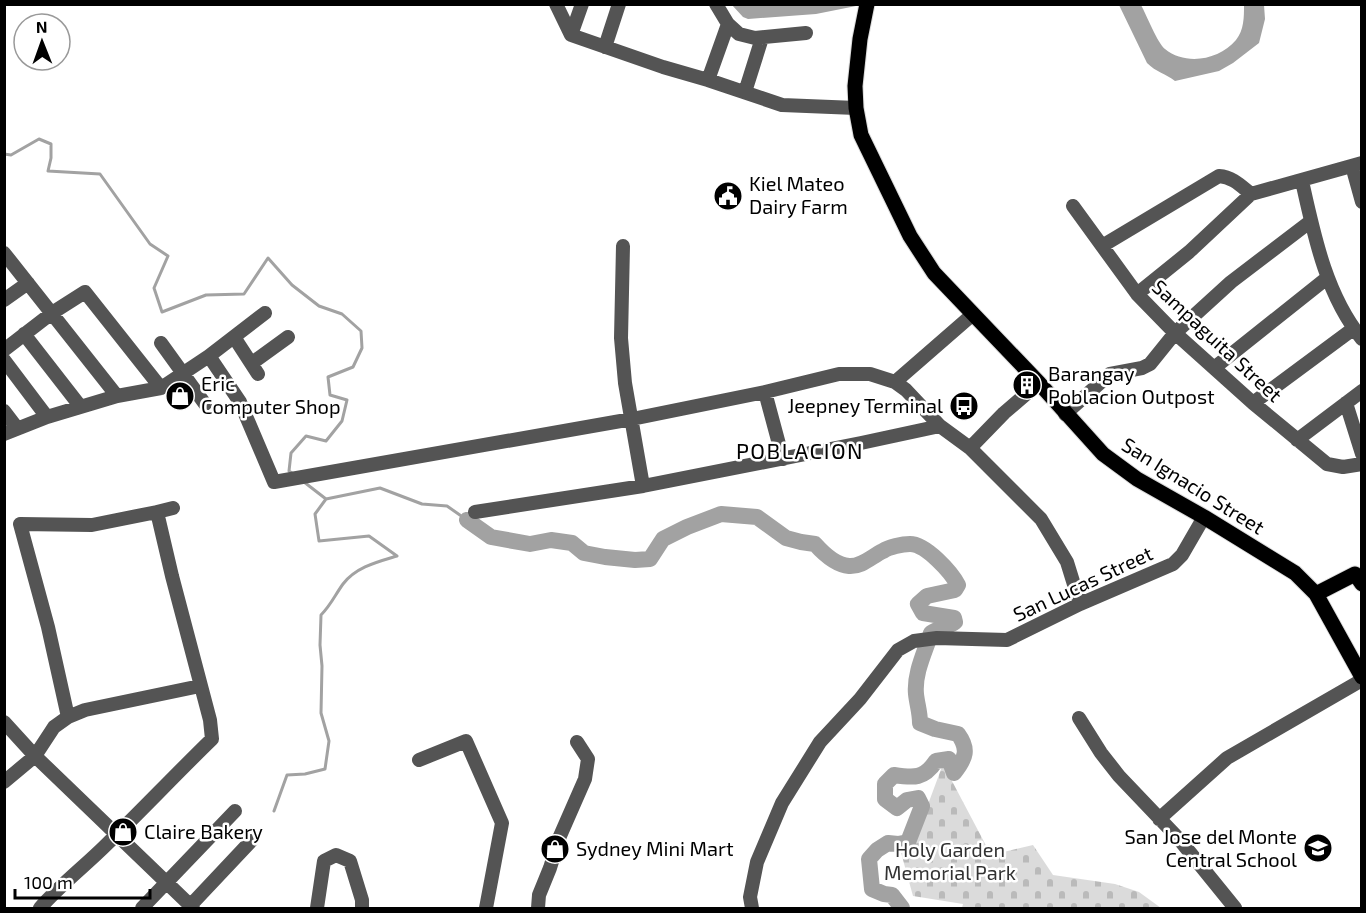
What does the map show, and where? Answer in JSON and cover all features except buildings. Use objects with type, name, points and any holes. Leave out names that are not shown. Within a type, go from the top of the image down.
[{"type":"main road","name":"San Ignacio Street","points":[[866,11],[857,58],[855,86],[861,135],[910,236],[934,273],[1039,383],[1102,454],[1116,466],[1290,570],[1316,594],[1362,678]]},
{"type":"main road","points":[[1316,594],[1359,576]]},
{"type":"street","points":[[556,4],[571,35],[605,47],[782,105],[856,108]]},
{"type":"street","points":[[571,35],[582,4]]},
{"type":"street","points":[[605,47],[620,4]]},
{"type":"street","points":[[716,4],[728,24],[739,34],[762,38],[806,33]]},
{"type":"street","points":[[708,80],[728,24]]},
{"type":"street","points":[[745,92],[762,38]]},
{"type":"street","points":[[1137,294],[1189,252],[1251,194],[1357,165],[1362,202]]},
{"type":"street","points":[[1102,246],[1219,176],[1237,182],[1251,194]]},
{"type":"street","points":[[1253,403],[1357,334],[1327,278],[1302,181]]},
{"type":"street","name":"Sampaguita Street","points":[[1073,206],[1137,294],[1175,333],[1253,403],[1327,464],[1342,467],[1362,464]]},
{"type":"street","points":[[1065,414],[1110,374],[1142,368],[1150,364],[1175,333],[1230,282],[1311,221]]},
{"type":"street","points":[[623,246],[621,338],[625,383],[643,486]]},
{"type":"street","points":[[4,253],[117,396]]},
{"type":"street","points":[[1214,368],[1327,278]]},
{"type":"street","points":[[4,300],[28,283]]},
{"type":"street","points":[[4,350],[52,313],[85,292],[161,388]]},
{"type":"street","points":[[4,411],[11,431],[81,406],[117,396],[161,388],[209,356],[265,313]]},
{"type":"street","points":[[895,382],[972,315]]},
{"type":"street","points":[[24,334],[81,406]]},
{"type":"street","points":[[234,337],[255,369],[288,337]]},
{"type":"street","points":[[160,343],[205,404]]},
{"type":"street","points":[[209,356],[240,402],[274,482],[632,419],[765,392],[839,374],[870,374],[895,382],[906,390],[940,426],[970,447],[1041,519],[1067,562],[1080,604]]},
{"type":"street","points":[[4,360],[47,417]]},
{"type":"street","points":[[970,447],[1004,413],[1039,383]]},
{"type":"street","points":[[1297,440],[1362,391]]},
{"type":"street","points":[[765,392],[783,459]]},
{"type":"street","points":[[1346,403],[1362,454]]},
{"type":"street","points":[[475,512],[643,486],[940,426]]},
{"type":"street","points":[[68,717],[48,627],[14,524],[92,525],[172,508]]},
{"type":"street","points":[[40,909],[212,739],[210,720],[157,512]]},
{"type":"street","name":"San Lucas Street","points":[[751,898],[757,862],[782,803],[820,742],[860,699],[898,650],[914,641],[929,639],[1007,640],[1080,604],[1173,564],[1182,555],[1204,517]]},
{"type":"street","points":[[1159,819],[1227,758],[1362,678]]},
{"type":"street","points":[[4,782],[35,756],[54,727],[68,717],[85,710],[200,686]]},
{"type":"street","points":[[1080,718],[1101,753],[1119,776],[1179,839],[1234,909]]},
{"type":"street","points":[[4,722],[35,756],[190,908],[250,841]]},
{"type":"street","points":[[419,760],[466,741],[502,823],[486,909]]},
{"type":"street","points":[[538,909],[539,895],[560,836],[585,779],[588,759],[577,742]]},
{"type":"street","points":[[142,909],[236,811]]},
{"type":"street","points":[[318,909],[324,861],[336,855],[350,861],[362,900],[362,909]]},
{"type":"green space","name":"Holy Garden Memorial Park","points":[[943,764],[991,855],[1033,845],[1053,875],[1115,884],[1139,892],[1161,908],[962,908],[963,904],[913,896],[900,849],[914,842]]},
{"type":"shaded area","points":[[732,5],[861,5],[816,14],[748,19]]},
{"type":"shaded area","points":[[1119,5],[1141,5],[1162,46],[1173,54],[1192,59],[1212,56],[1229,47],[1236,40],[1242,28],[1244,5],[1264,5],[1265,19],[1259,43],[1233,63],[1219,71],[1175,81],[1147,63]]},
{"type":"waterway","points":[[4,154],[11,155],[39,139],[51,144],[48,171],[100,174],[150,244],[168,256],[154,288],[162,312],[206,295],[244,294],[268,258],[292,285],[319,306],[342,314],[361,331],[362,348],[353,367],[328,377],[330,395],[347,400],[342,421],[326,441],[306,436],[291,453],[289,471],[292,473]]},
{"type":"waterway","points":[[274,811],[287,775],[305,774],[325,769],[329,741],[321,713],[321,615],[343,584],[354,573],[397,556],[369,536],[319,541],[315,514],[326,499],[304,482]]},
{"type":"waterway","points":[[326,499],[380,488],[422,504],[447,506],[467,520]]},
{"type":"waterway","points":[[467,520],[491,537],[530,544],[551,540],[572,543],[584,553],[635,560],[650,559],[663,539],[721,514],[757,517],[786,538],[815,544],[830,558],[844,565],[858,565],[889,548],[907,544],[916,545],[937,560],[958,585],[955,590],[927,596],[918,604],[923,613],[954,618],[955,622],[931,633],[923,655],[916,686],[920,723],[958,734],[964,744],[965,754],[954,773],[949,759],[936,761],[923,774],[913,777],[894,775],[885,784],[885,799],[897,808],[907,800],[918,798],[922,806],[908,842],[888,843],[869,859],[872,889],[892,895],[902,908]]},
{"type":"place","name":"Kiel Mateo Dairy Farm","points":[[728,196]]},
{"type":"place","name":"Barangay Poblacion Outpost","points":[[1027,385]]},
{"type":"place","name":"Eric Computer Shop","points":[[180,396]]},
{"type":"place","name":"Jeepney Terminal","points":[[964,406]]},
{"type":"place","name":"Claire Bakery","points":[[123,832]]},
{"type":"place","name":"San Jose del Monte Central School","points":[[1318,848]]},
{"type":"place","name":"Sydney Mini Mart","points":[[555,849]]},
{"type":"district","name":"POBLACION","points":[[800,451]]}]
